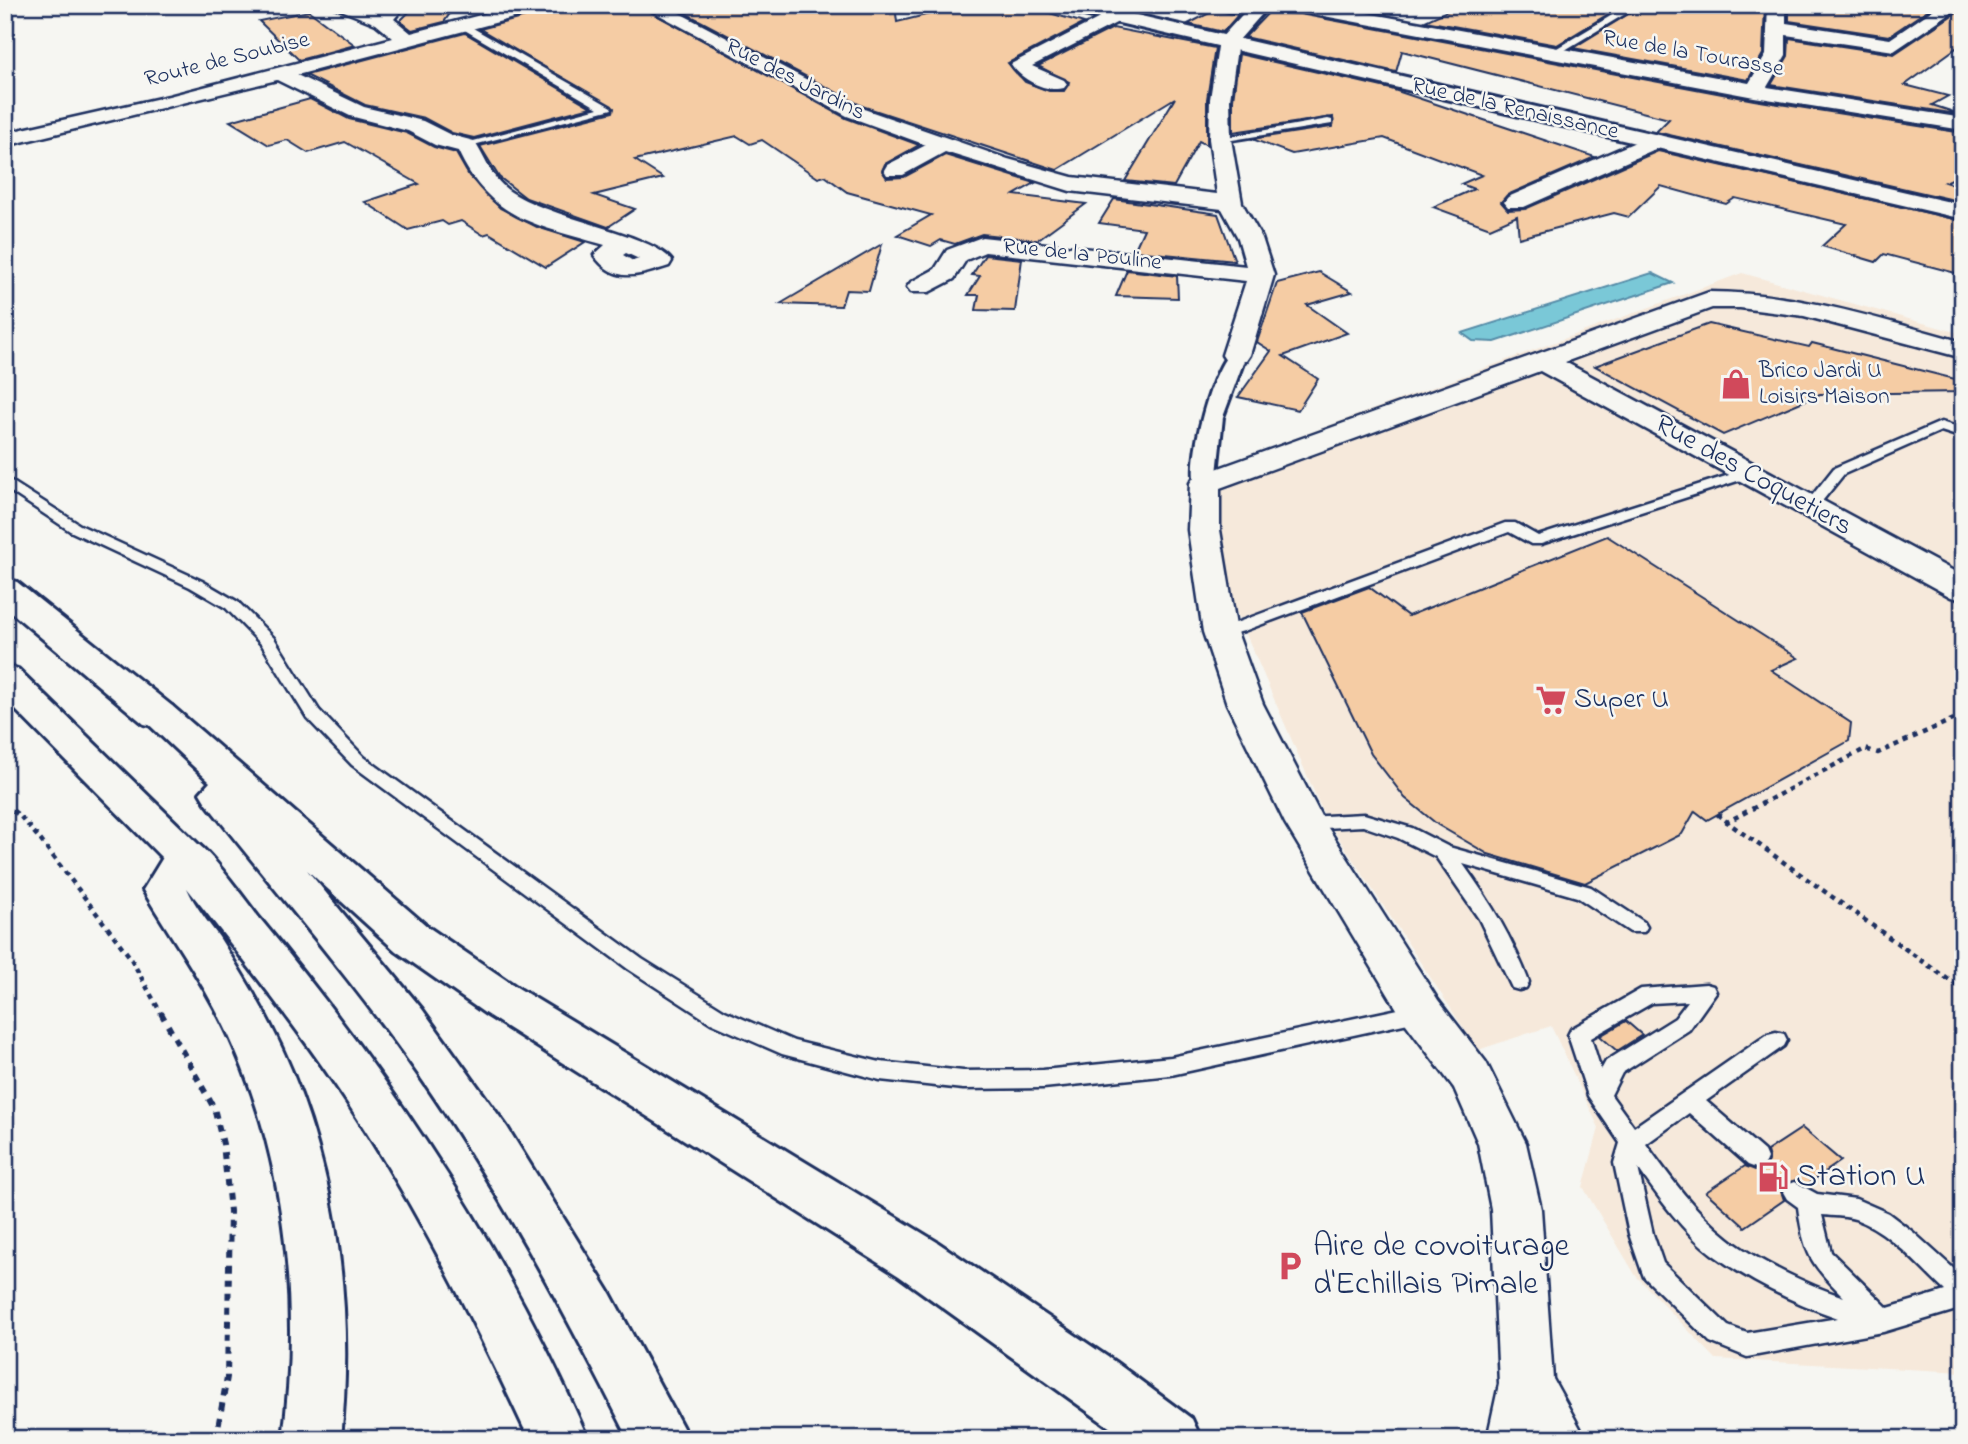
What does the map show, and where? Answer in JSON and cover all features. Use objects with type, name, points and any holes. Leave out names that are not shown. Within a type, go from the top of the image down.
[{"type":"main road","name":"Rue de la Renaissance","points":[[1066,5],[1963,212]]},
{"type":"main road","points":[[5,589],[158,715],[412,939],[502,1000],[929,1267],[1095,1381],[1172,1439]]},
{"type":"main road","points":[[5,677],[186,856],[294,990],[384,1117],[467,1253],[559,1439]]},
{"type":"main road","points":[[158,715],[391,1004],[462,1100],[530,1207],[660,1439]]},
{"type":"main road","points":[[186,856],[164,891],[220,979],[268,1071],[305,1211],[316,1280],[321,1346],[312,1439]]},
{"type":"street","points":[[338,5],[383,20],[409,41]]},
{"type":"street","points":[[383,20],[397,5]]},
{"type":"street","name":"Route de Soubise","points":[[10,139],[281,74],[541,5]]},
{"type":"street","name":"Rue des Jardins","points":[[650,5],[854,112],[944,144],[1070,184],[1230,203]]},
{"type":"street","points":[[1261,5],[1228,43],[1220,99],[1220,139],[1230,203],[1250,238],[1261,275],[1236,355],[1217,393],[1205,448],[1204,530],[1220,632],[1245,704],[1305,823],[1422,1012],[1470,1075],[1488,1108],[1510,1170],[1516,1209],[1526,1384],[1515,1439]]},
{"type":"street","name":"Rue de la Tourasse","points":[[1293,5],[1754,91],[1963,124]]},
{"type":"street","points":[[1754,91],[1776,55],[1779,28],[1777,5]]},
{"type":"street","points":[[1779,28],[1894,45],[1953,5]]},
{"type":"street","points":[[1384,22],[1408,11]]},
{"type":"street","points":[[1057,84],[1026,72],[1021,64],[1115,16]]},
{"type":"street","points":[[281,74],[303,88],[335,99],[357,113],[415,126],[443,140],[466,146],[479,174],[510,202],[551,222],[623,245]]},
{"type":"street","points":[[1516,202],[1654,141]]},
{"type":"street","points":[[895,170],[944,144]]},
{"type":"street","name":"Rue de la Pouline","points":[[920,287],[945,274],[957,254],[982,244],[1261,275]]},
{"type":"street","points":[[1205,483],[1709,300],[1746,298],[1963,350]]},
{"type":"street","name":"Rue des Coquetiers","points":[[1543,361],[1963,590]]},
{"type":"street","points":[[1526,1384],[1558,1439]]},
{"type":"lane","points":[[1552,54],[1636,5]]},
{"type":"lane","points":[[466,27],[607,108],[466,146]]},
{"type":"lane","points":[[1220,139],[1328,122]]},
{"type":"lane","points":[[1810,507],[1839,471],[1941,426],[1963,434]]},
{"type":"lane","points":[[1220,632],[1238,628],[1510,526],[1536,541],[1748,473]]},
{"type":"lane","points":[[5,481],[75,528],[196,584],[232,605],[268,642],[313,714],[358,761],[635,964],[718,1017],[790,1048],[880,1071],[963,1080],[1043,1079],[1171,1066],[1422,1012]]},
{"type":"lane","points":[[1305,823],[1364,820],[1405,833],[1443,852],[1584,892],[1637,927]]},
{"type":"lane","points":[[1443,852],[1482,904],[1510,957],[1519,982]]},
{"type":"lane","points":[[1599,1096],[1614,1067],[1682,1024],[1706,992],[1648,995],[1579,1035],[1599,1096],[1668,1194],[1720,1246],[1806,1296],[1883,1321]]},
{"type":"lane","points":[[1776,1040],[1632,1141],[1625,1163],[1641,1234],[1653,1269],[1719,1334],[1747,1345],[1883,1321],[1963,1295],[1885,1224],[1864,1212],[1843,1206],[1802,1198],[1822,1259],[1883,1321]]},
{"type":"lane","points":[[1690,1100],[1756,1158]]},
{"type":"path","points":[[1727,822],[1866,749],[1878,753],[1963,715]]},
{"type":"path","points":[[5,806],[20,816],[39,838],[130,957],[214,1108],[223,1144],[230,1211],[227,1377],[216,1439]]},
{"type":"path","points":[[1717,814],[1963,990]]},
{"type":"shaded area","points":[[1742,273],[1963,334],[1963,1372],[1716,1359],[1636,1276],[1583,1187],[1599,1128],[1551,1026],[1478,1050],[1325,817],[1233,604],[1214,530],[1219,489],[1230,462]]},
{"type":"water","points":[[1652,273],[1673,283],[1495,342],[1473,341],[1462,333]]},
{"type":"building","points":[[615,5],[638,5],[846,118],[919,145],[885,164],[882,171],[887,178],[904,177],[945,155],[1035,183],[1014,195],[1086,204],[1037,240],[982,234],[955,244],[941,240],[931,246],[897,235],[931,215],[847,192],[825,176],[818,178],[762,140],[750,144],[737,136],[635,160],[663,178],[594,195],[635,209],[608,227],[526,198],[499,177],[480,146],[613,112],[614,108],[480,29],[556,9],[623,10]]},
{"type":"building","points":[[670,5],[895,5],[897,22],[954,8],[960,10],[979,5],[1013,5],[1036,9],[1084,23],[1008,63],[1025,82],[1049,91],[1064,91],[1069,82],[1038,66],[1113,28],[1215,48],[1207,99],[1207,145],[1199,141],[1174,186],[1125,181],[1175,98],[1057,170],[862,106]]},
{"type":"building","points":[[1460,5],[1623,5],[1557,45],[1425,21]]},
{"type":"building","points":[[1643,5],[1765,5],[1763,54],[1748,80],[1573,48]]},
{"type":"building","points":[[1789,5],[1935,5],[1889,36],[1789,21]]},
{"type":"building","points":[[415,6],[455,6],[444,22],[412,30],[400,21]]},
{"type":"building","points":[[1963,8],[1963,43],[1905,85],[1948,96],[1932,105],[1963,115],[1771,85],[1788,56],[1789,38],[1894,54]]},
{"type":"building","points":[[1215,10],[1238,15],[1223,32],[1188,24]]},
{"type":"building","points":[[309,11],[355,45],[299,60],[259,21]]},
{"type":"building","points":[[1269,12],[1300,14],[1754,100],[1963,133],[1963,174],[1945,182],[1963,188],[1963,202],[1656,132],[1669,119],[1402,51],[1396,72],[1245,37]]},
{"type":"building","points":[[465,33],[591,107],[474,138],[452,133],[424,118],[365,105],[306,75]]},
{"type":"building","points":[[1239,54],[1391,89],[1595,157],[1507,195],[1501,202],[1508,210],[1525,209],[1658,151],[1963,221],[1963,275],[1884,254],[1876,262],[1822,246],[1846,224],[1735,198],[1726,204],[1661,186],[1629,217],[1614,213],[1519,238],[1517,216],[1490,228],[1433,207],[1474,189],[1461,184],[1482,175],[1384,138],[1292,154],[1252,139],[1332,127],[1333,117],[1233,132],[1233,99]]},
{"type":"building","points":[[310,99],[349,119],[407,133],[434,147],[456,153],[469,176],[500,208],[537,227],[585,242],[546,267],[489,233],[483,235],[461,221],[448,225],[442,221],[408,230],[365,202],[419,184],[345,142],[308,153],[287,140],[269,145],[230,121]]},
{"type":"building","points":[[1114,199],[1218,214],[1235,261],[1134,251],[1144,229],[1099,223]]},
{"type":"building","points":[[882,244],[869,291],[846,290],[841,306],[780,304]]},
{"type":"building","points":[[985,255],[1022,259],[1015,311],[976,310],[979,295],[968,295],[980,276],[972,275]]},
{"type":"building","points":[[1127,270],[1177,276],[1178,298],[1116,296]]},
{"type":"building","points":[[1319,272],[1352,292],[1307,305],[1347,333],[1283,356],[1318,379],[1298,410],[1238,397],[1271,351],[1257,342],[1277,283]]},
{"type":"building","name":"Brico Jardi U Loisirs Maison","points":[[1709,324],[1809,347],[1812,343],[1963,381],[1963,392],[1820,394],[1723,435],[1595,366]]},
{"type":"building","name":"Super U","points":[[1607,536],[1798,658],[1771,670],[1851,723],[1849,741],[1707,820],[1695,811],[1682,834],[1585,883],[1488,854],[1438,825],[1405,798],[1371,754],[1302,612],[1369,587],[1408,616]]},
{"type":"building","points":[[1626,1021],[1642,1035],[1617,1051],[1600,1036]]},
{"type":"building","name":"Station U","points":[[1802,1128],[1841,1161],[1806,1185],[1796,1180],[1786,1183],[1781,1191],[1784,1200],[1745,1227],[1706,1192],[1745,1166],[1755,1170],[1765,1167],[1769,1159],[1767,1151]]},
{"type":"place","name":"Brico Jardi U Loisirs Maison","points":[[1736,384]]},
{"type":"place","name":"Super U","points":[[1551,700]]},
{"type":"place","name":"Station U","points":[[1773,1177]]},
{"type":"place","name":"Aire de covoiturage d'Echillais Pimale","points":[[1290,1266]]}]
